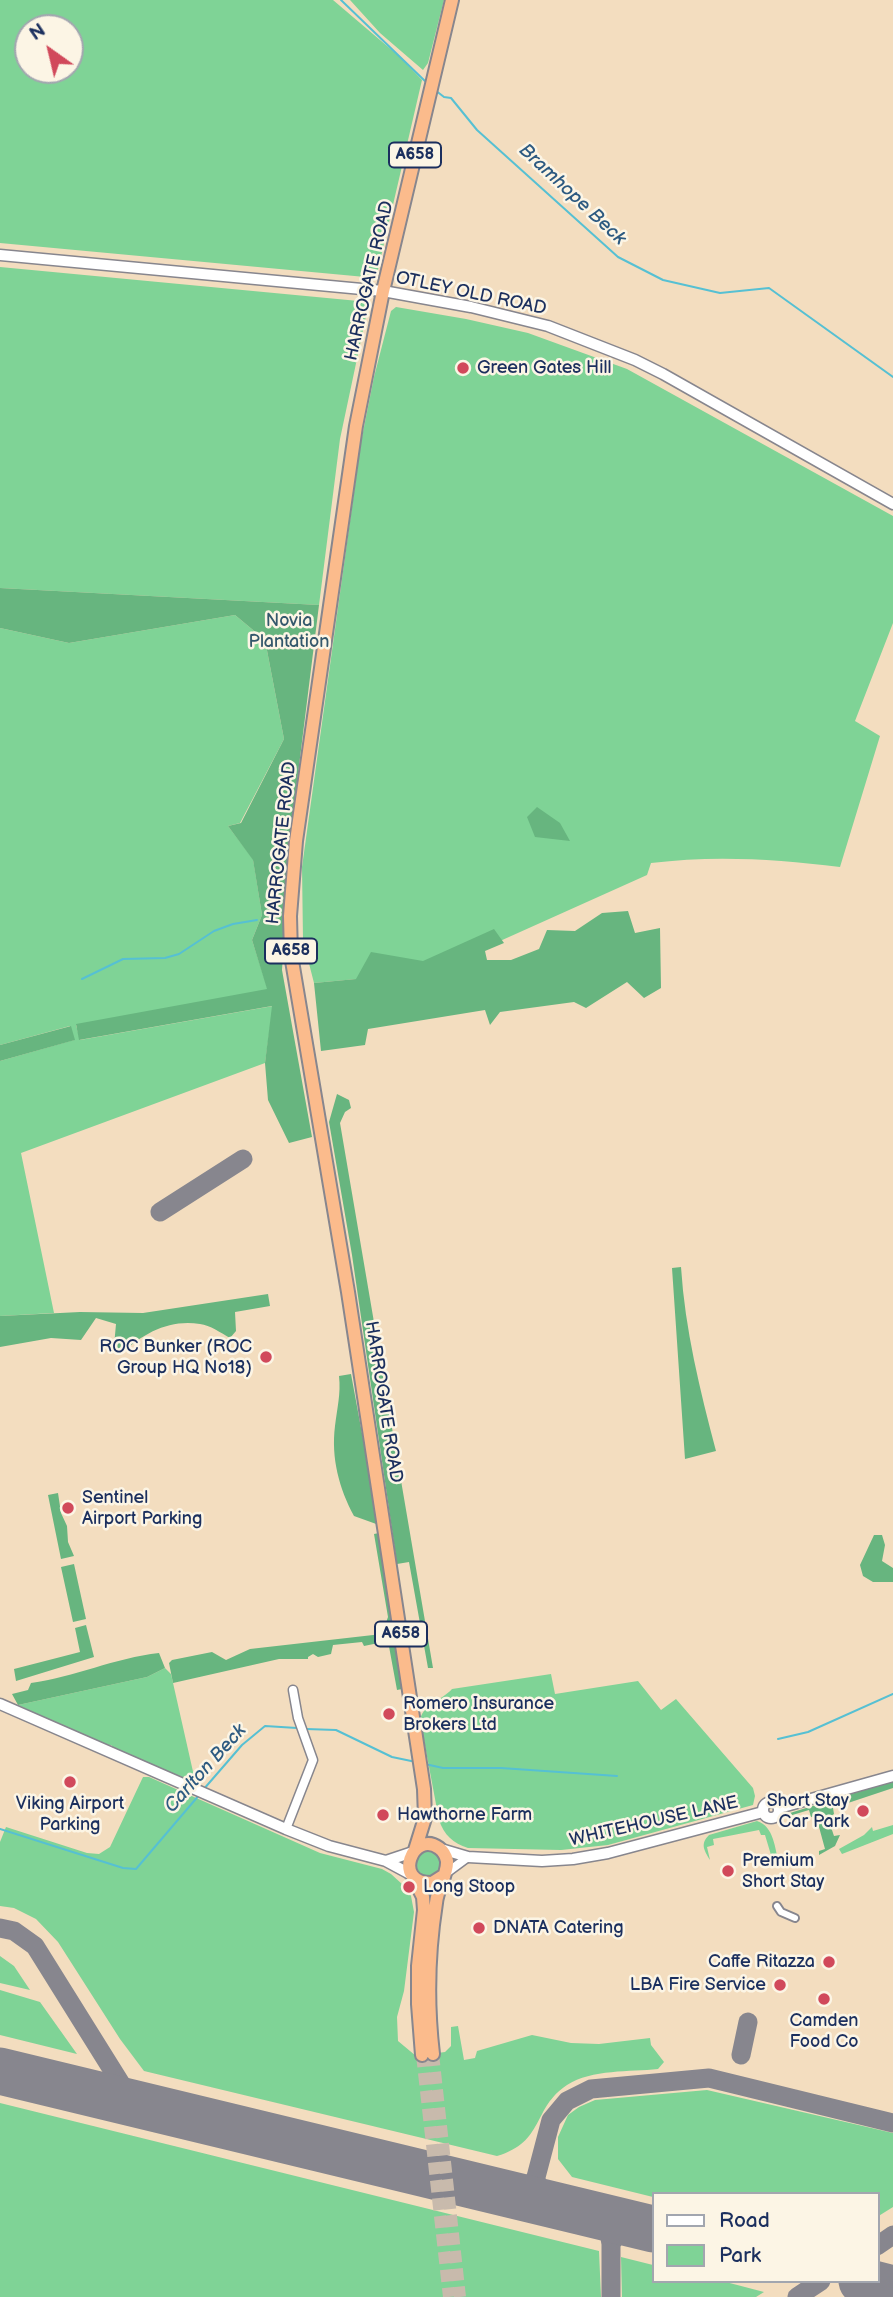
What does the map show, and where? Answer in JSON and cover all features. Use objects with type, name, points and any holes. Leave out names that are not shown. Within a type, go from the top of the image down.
[{"type":"highway","name":"HARROGATE ROAD","points":[[414,1851],[425,1818],[424,1789],[350,1306],[291,955],[290,916],[296,841],[356,426],[383,291],[452,0]]},
{"type":"highway","name":"HARROGATE ROAD","points":[[425,1818],[440,1848]]},
{"type":"highway","points":[[424,1967],[423,1897],[409,1861],[414,1851],[427,1844],[440,1848],[447,1863],[436,1898],[418,2017],[428,2054]]},
{"type":"highway","points":[[413,1876],[419,1881],[432,1883],[444,1875]]},
{"type":"street","name":"OTLEY OLD ROAD","points":[[0,255],[383,291],[471,307],[548,327],[635,360],[893,504]]},
{"type":"street","points":[[286,1829],[313,1760],[298,1718],[293,1690]]},
{"type":"street","points":[[0,1704],[286,1829],[329,1846],[386,1861],[413,1876]]},
{"type":"street","name":"WHITEHOUSE LANE","points":[[440,1848],[468,1857],[542,1861],[608,1853],[763,1812],[768,1818],[772,1818],[777,1816],[779,1808],[893,1776]]},
{"type":"street","points":[[386,1861],[414,1851]]},
{"type":"street","points":[[444,1875],[468,1857]]},
{"type":"street","points":[[777,1906],[781,1912],[795,1918]]},
{"type":"green space","points":[[0,0],[333,0],[400,57],[422,80],[376,278],[0,243]]},
{"type":"green space","points":[[350,0],[444,0],[428,63],[423,70],[380,33]]},
{"type":"green space","points":[[0,267],[369,302],[340,439],[319,605],[0,588]]},
{"type":"green space","points":[[396,307],[528,333],[627,369],[893,516],[893,623],[855,721],[880,736],[840,867],[745,859],[651,863],[647,875],[431,972],[314,983],[303,940],[302,867],[361,442],[391,311]]},
{"type":"green space","name":"Novia Plantation","points":[[0,588],[319,605],[291,830],[282,970],[312,1137],[289,1143],[268,1100],[265,1063],[272,1006],[79,1040],[76,1024],[267,989],[252,940],[262,915],[253,860],[228,826],[241,823],[284,739],[265,640],[235,615],[69,643],[0,628]]},
{"type":"green space","points":[[235,615],[265,640],[284,739],[240,823],[228,826],[253,859],[262,915],[252,940],[268,990],[76,1025],[80,1040],[273,1006],[265,1063],[21,1153],[54,1313],[0,1316],[0,1061],[74,1040],[70,1026],[0,1045],[0,628],[69,643]]},
{"type":"green space","points":[[537,807],[560,823],[570,841],[535,837],[527,817]]},
{"type":"green space","points":[[628,911],[635,933],[660,928],[661,988],[644,998],[627,982],[586,1008],[574,1002],[500,1012],[490,1025],[485,1010],[368,1029],[365,1045],[321,1051],[314,983],[356,979],[371,952],[423,961],[494,929],[504,943],[485,951],[487,960],[511,960],[539,949],[547,930],[575,931],[602,913]]},
{"type":"green space","points":[[71,1026],[75,1040],[0,1061],[0,1045]]},
{"type":"green space","points":[[337,1094],[349,1100],[351,1108],[345,1112],[340,1123],[433,1668],[428,1668],[409,1562],[397,1564],[352,1255],[329,1122]]},
{"type":"green space","points":[[681,1267],[690,1337],[716,1451],[685,1459],[672,1268]]},
{"type":"green space","points":[[268,1294],[270,1306],[235,1312],[236,1331],[230,1338],[204,1325],[178,1324],[149,1333],[123,1352],[114,1346],[116,1324],[96,1318],[81,1340],[51,1338],[0,1347],[0,1316],[80,1312],[143,1313]]},
{"type":"green space","points":[[351,1374],[379,1525],[354,1516],[337,1473],[334,1438],[339,1376]]},
{"type":"green space","points":[[58,1493],[61,1513],[67,1526],[68,1542],[74,1556],[61,1559],[48,1495]]},
{"type":"green space","points":[[379,1533],[402,1689],[397,1690],[388,1641],[364,1646],[362,1642],[333,1645],[331,1654],[318,1657],[313,1654],[308,1659],[279,1659],[173,1683],[169,1663],[172,1660],[212,1652],[226,1660],[250,1649],[382,1634],[388,1617],[374,1534]]},
{"type":"green space","points":[[874,1535],[882,1535],[885,1545],[882,1561],[893,1568],[893,1582],[873,1582],[863,1576],[860,1565]]},
{"type":"green space","points":[[74,1564],[86,1619],[73,1622],[61,1567]]},
{"type":"green space","points":[[86,1625],[94,1657],[16,1681],[14,1669],[80,1652],[75,1628]]},
{"type":"green space","points":[[159,1653],[165,1668],[147,1677],[18,1705],[12,1694],[28,1690],[31,1683]]},
{"type":"green space","points":[[165,1668],[171,1674],[194,1776],[190,1783],[18,1705],[147,1677]]},
{"type":"green space","points":[[551,1674],[555,1694],[638,1681],[661,1710],[676,1699],[753,1788],[753,1805],[608,1845],[561,1850],[468,1848],[458,1844],[446,1834],[439,1820],[420,1719],[422,1714],[452,1689]]},
{"type":"green space","points":[[143,1777],[149,1777],[320,1853],[382,1869],[402,1884],[411,1896],[414,1912],[404,1991],[397,2017],[398,2041],[416,2056],[445,2052],[451,2046],[451,2027],[458,2026],[464,2060],[475,2058],[477,2051],[532,2035],[571,2043],[599,2044],[650,2038],[651,2045],[664,2062],[658,2069],[599,2074],[567,2085],[548,2104],[523,2142],[497,2156],[144,2071],[120,2039],[58,1942],[36,1919],[14,1908],[0,1906],[0,1842],[6,1827],[87,1853],[99,1854],[110,1847]]},
{"type":"green space","points":[[893,1781],[893,1788],[833,1808],[834,1814],[828,1818],[834,1836],[840,1835],[835,1846],[819,1855],[819,1851],[825,1849],[816,1816],[811,1817],[809,1810],[789,1816],[790,1813]]},
{"type":"green space","points":[[757,1821],[770,1833],[779,1864],[774,1865],[765,1835],[761,1835],[759,1830],[713,1839],[714,1845],[707,1847],[710,1860],[704,1847],[709,1835]]},
{"type":"green space","points":[[893,1825],[893,1834],[842,1854],[839,1849],[864,1835],[872,1827],[873,1831]]},
{"type":"green space","points":[[428,1849],[438,1853],[442,1863],[438,1873],[428,1877],[418,1873],[414,1863],[418,1853]]},
{"type":"green space","points":[[0,1956],[14,1966],[30,1990],[0,1983]]},
{"type":"green space","points":[[0,1990],[40,2002],[77,2054],[0,2035]]},
{"type":"green space","points":[[707,2090],[893,2133],[893,2207],[879,2216],[879,2192],[652,2192],[652,2197],[572,2177],[558,2159],[558,2137],[568,2115],[595,2100]]},
{"type":"green space","points":[[0,2103],[599,2251],[601,2297],[0,2297]]},
{"type":"green space","points":[[621,2257],[652,2265],[652,2283],[730,2283],[764,2292],[756,2297],[622,2297]]},
{"type":"waterway","name":"Bramhope Beck","points":[[341,0],[426,82]]},
{"type":"waterway","name":"Bramhope Beck","points":[[435,90],[444,97],[451,98],[477,130],[618,257],[663,280],[720,293],[769,288],[893,377]]},
{"type":"waterway","points":[[82,979],[123,959],[165,958],[179,954],[214,931],[257,920]]},
{"type":"waterway","name":"Carlton Beck","points":[[778,1739],[808,1732],[893,1694]]},
{"type":"waterway","name":"Carlton Beck","points":[[203,1790],[242,1745],[265,1726],[297,1728]]},
{"type":"waterway","name":"Carlton Beck","points":[[306,1729],[336,1730],[392,1757],[416,1762]]},
{"type":"waterway","name":"Carlton Beck","points":[[425,1764],[443,1768],[501,1768],[617,1776]]},
{"type":"waterway","name":"Carlton Beck","points":[[0,1829],[123,1868],[136,1869],[200,1794]]},
{"type":"taxiway","points":[[160,1212],[243,1159]]},
{"type":"taxiway","points":[[0,1928],[14,1931],[35,1946],[123,2087],[137,2098],[168,2112]]},
{"type":"taxiway","points":[[741,2055],[748,2022]]},
{"type":"taxiway","points":[[536,2177],[551,2120],[567,2101],[591,2089],[709,2078],[893,2123]]},
{"type":"taxiway","points":[[505,2194],[524,2191],[536,2177],[540,2194],[553,2205]]},
{"type":"taxiway","points":[[583,2212],[603,2224],[611,2244],[623,2231],[652,2229]]},
{"type":"taxiway","points":[[879,2245],[893,2235]]},
{"type":"taxiway","points":[[611,2244],[611,2297]]},
{"type":"taxiway","points":[[797,2297],[818,2283]]},
{"type":"runway","points":[[0,2071],[652,2229]]},
{"type":"runway","points":[[870,2283],[893,2289]]},
{"type":"tunnel","points":[[433,2054],[460,2297]]},
{"type":"tunnel","points":[[422,2055],[449,2297]]},
{"type":"place","name":"Green Gates Hill","points":[[463,368]]},
{"type":"place","name":"ROC Bunker (ROC Group HQ No18)","points":[[266,1357]]},
{"type":"place","name":"Sentinel Airport Parking","points":[[68,1508]]},
{"type":"place","name":"Romero Insurance Brokers Ltd","points":[[389,1714]]},
{"type":"place","name":"Viking Airport Parking","points":[[70,1782]]},
{"type":"place","name":"Short Stay Car Park","points":[[863,1811]]},
{"type":"place","name":"Hawthorne Farm","points":[[383,1815]]},
{"type":"place","name":"Premium Short Stay","points":[[728,1871]]},
{"type":"place","name":"Long Stoop","points":[[409,1887]]},
{"type":"place","name":"DNATA Catering","points":[[479,1928]]},
{"type":"place","name":"Caffe Ritazza","points":[[829,1962]]},
{"type":"place","name":"LBA Fire Service","points":[[780,1985]]},
{"type":"place","name":"Camden Food Co","points":[[824,1999]]}]
